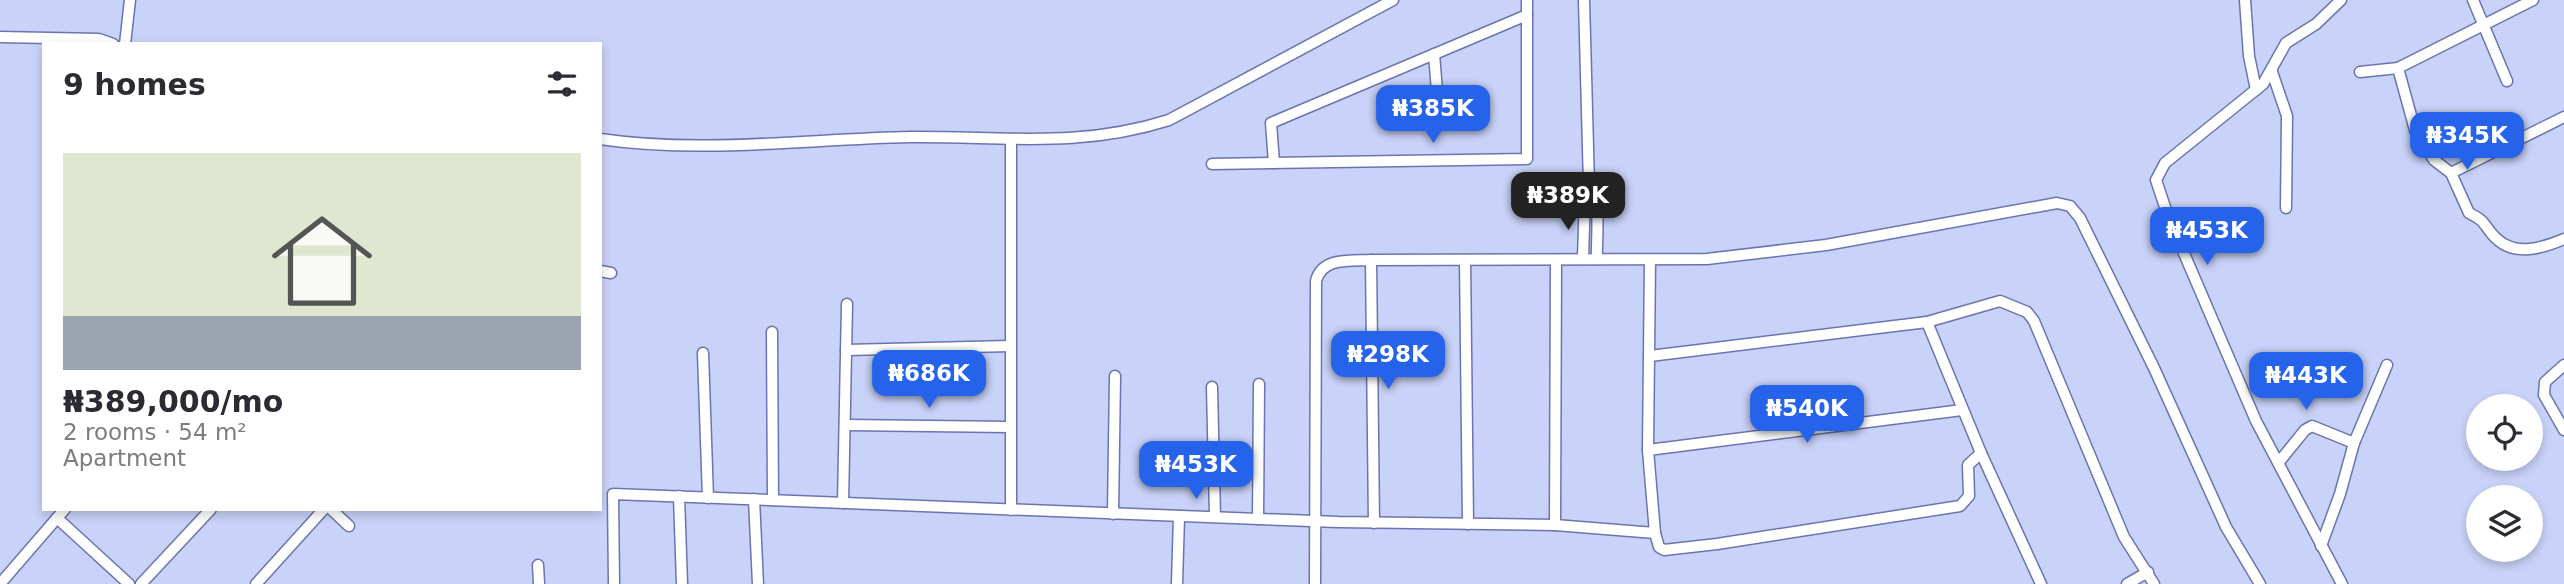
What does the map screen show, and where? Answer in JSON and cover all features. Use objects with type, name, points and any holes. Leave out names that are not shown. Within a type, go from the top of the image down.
[{"type":"street","points":[[125,42],[130,0]]},
{"type":"street","points":[[602,139],[678,145],[912,137],[1080,139],[1128,133],[1169,120],[1393,0]]},
{"type":"street","points":[[1212,164],[1527,159],[1527,0]]},
{"type":"street","points":[[1583,259],[1585,193],[1589,185],[1584,0]]},
{"type":"street","points":[[2245,0],[2247,44],[2256,90]]},
{"type":"street","points":[[2341,0],[2316,24],[2286,43],[2272,72],[2256,90],[2165,163],[2156,180],[2235,374],[2342,584]]},
{"type":"street","points":[[2473,0],[2507,81]]},
{"type":"street","points":[[2360,72],[2398,68],[2533,0]]},
{"type":"street","points":[[1274,163],[1271,123],[1527,15]]},
{"type":"street","points":[[0,37],[99,39],[107,42]]},
{"type":"street","points":[[1434,54],[1439,116]]},
{"type":"street","points":[[2398,68],[2415,131],[2434,160],[2451,173],[2469,213],[2487,222],[2493,234],[2511,246],[2533,250],[2564,239]]},
{"type":"street","points":[[2272,72],[2287,116],[2286,208]]},
{"type":"street","points":[[2451,173],[2564,117]]},
{"type":"street","points":[[1011,139],[1011,510]]},
{"type":"street","points":[[1589,185],[1594,193],[1596,207],[1597,259]]},
{"type":"street","points":[[1315,584],[1316,281],[1319,270],[1326,263],[1371,260],[1707,259],[1826,245],[2057,203],[2070,206],[2080,218],[2154,368],[2226,527],[2260,584]]},
{"type":"street","points":[[1371,260],[1374,523]]},
{"type":"street","points":[[1465,260],[1468,524]]},
{"type":"street","points":[[1650,260],[1648,450],[1655,533],[1659,547],[1664,550],[1960,506],[1969,496],[1968,465],[1981,453]]},
{"type":"street","points":[[1555,525],[1556,261]]},
{"type":"street","points":[[1650,356],[1927,322],[2000,301],[2027,312],[2124,537],[2154,584]]},
{"type":"street","points":[[844,503],[847,304]]},
{"type":"street","points":[[1927,322],[1962,410],[2041,584]]},
{"type":"street","points":[[772,332],[773,500]]},
{"type":"street","points":[[846,350],[1010,346]]},
{"type":"street","points":[[703,353],[708,498]]},
{"type":"street","points":[[2321,546],[2340,494],[2354,443],[2388,365]]},
{"type":"street","points":[[2564,365],[2545,382],[2544,394],[2564,430]]},
{"type":"street","points":[[1113,514],[1115,376]]},
{"type":"street","points":[[1258,519],[1259,384]]},
{"type":"street","points":[[1212,387],[1216,517]]},
{"type":"street","points":[[1648,450],[1962,410]]},
{"type":"street","points":[[847,425],[1010,427]]},
{"type":"street","points":[[2279,462],[2305,430],[2312,426],[2354,443]]},
{"type":"street","points":[[614,584],[613,494],[1374,523],[1555,525],[1655,533]]},
{"type":"street","points":[[680,496],[682,584]]},
{"type":"street","points":[[754,499],[758,584]]},
{"type":"street","points":[[141,584],[209,511]]},
{"type":"street","points":[[256,584],[322,511]]},
{"type":"street","points":[[333,511],[349,526]]},
{"type":"street","points":[[0,584],[61,514],[129,584]]},
{"type":"street","points":[[1177,584],[1180,516]]},
{"type":"street","points":[[538,565],[539,584]]},
{"type":"street","points":[[2127,584],[2148,572]]}]
